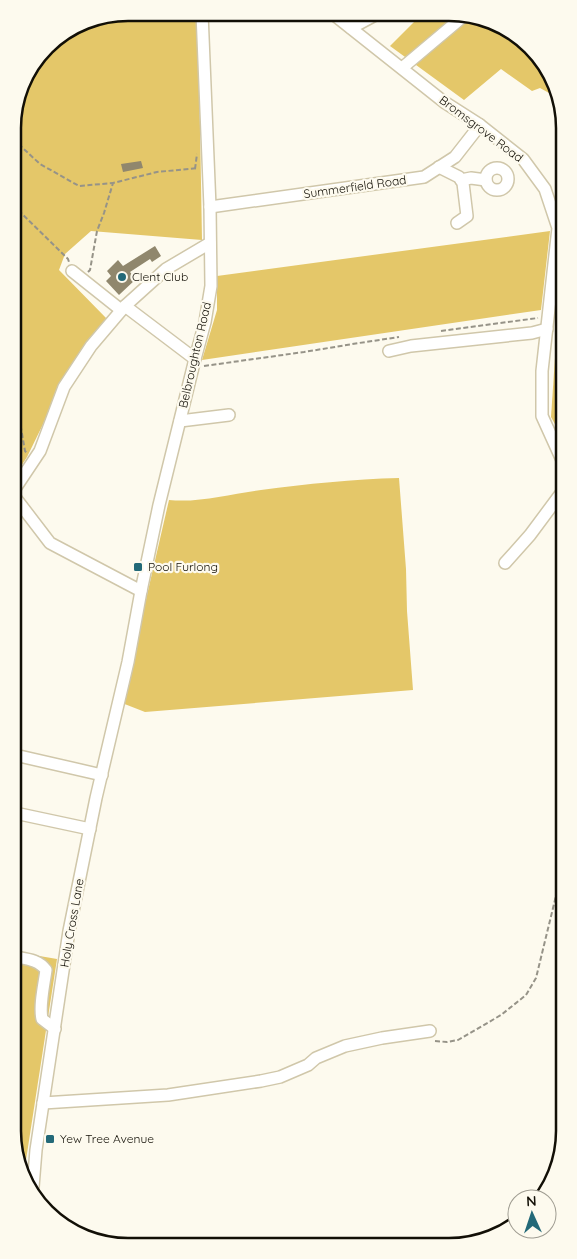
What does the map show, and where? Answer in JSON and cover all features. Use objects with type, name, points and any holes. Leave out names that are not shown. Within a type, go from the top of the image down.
[{"type":"street","name":"Belbroughton Road","points":[[128,662],[160,505],[194,363],[206,322],[211,286],[210,207],[202,21]]},
{"type":"street","name":"Bromsgrove Road","points":[[342,21],[444,102],[480,125],[523,159],[545,189],[556,220]]},
{"type":"street","points":[[351,28],[364,21]]},
{"type":"street","points":[[402,68],[457,22]]},
{"type":"street","name":"Summerfield Road","points":[[210,207],[424,177],[455,157],[480,125]]},
{"type":"street","points":[[438,167],[459,177],[463,183],[467,216],[457,223]]},
{"type":"street","points":[[461,180],[472,178],[486,180]]},
{"type":"street","points":[[21,479],[40,451],[64,387],[91,346],[123,308],[166,269],[210,243]]},
{"type":"street","name":"Bromsgrove Road","points":[[556,246],[542,371],[542,416],[556,447]]},
{"type":"street","points":[[77,275],[194,363]]},
{"type":"street","points":[[389,351],[412,346],[532,333],[547,329]]},
{"type":"street","points":[[180,421],[229,415]]},
{"type":"street","points":[[505,562],[530,535],[556,500]]},
{"type":"street","points":[[21,505],[50,543],[141,591]]},
{"type":"street","name":"Holy Cross Lane","points":[[34,1180],[36,1150],[70,931],[90,829],[128,662]]},
{"type":"street","points":[[21,755],[102,775]]},
{"type":"street","points":[[21,814],[90,829]]},
{"type":"street","points":[[21,958],[42,964],[46,970],[40,1010],[42,1020],[55,1029]]},
{"type":"street","points":[[43,1103],[168,1096],[261,1081],[280,1077],[308,1065],[316,1058],[345,1046],[424,1032]]},
{"type":"path","points":[[21,146],[40,164],[79,186],[113,182],[157,172],[208,167]]},
{"type":"path","points":[[21,213],[68,259],[77,275],[90,270],[96,231],[104,213],[113,182]]},
{"type":"path","points":[[442,331],[548,317]]},
{"type":"path","points":[[194,363],[207,366],[404,336]]},
{"type":"path","points":[[21,428],[25,451],[34,459]]},
{"type":"path","points":[[424,1032],[433,1041],[447,1042],[458,1040],[501,1015],[526,995],[536,978],[556,896]]},
{"type":"shaded area","points":[[198,21],[202,240],[91,231],[65,254],[59,270],[107,319],[71,367],[21,466],[21,121],[29,87],[39,69],[63,43],[87,29],[114,22]]},
{"type":"shaded area","points":[[415,21],[470,23],[496,32],[514,43],[534,63],[550,94],[540,88],[532,91],[501,69],[464,100],[390,46]]},
{"type":"shaded area","points":[[550,231],[541,310],[202,360],[217,310],[217,276]]},
{"type":"shaded area","points":[[556,343],[556,426],[551,417]]},
{"type":"shaded area","points":[[399,478],[413,690],[145,712],[122,703],[169,500],[203,499],[330,482]]},
{"type":"shaded area","points":[[21,953],[57,959],[26,1162],[21,1131]]},
{"type":"building","points":[[141,161],[143,168],[123,172],[121,164]]},
{"type":"building","name":"Clent Club","points":[[155,246],[161,256],[152,262],[150,259],[130,272],[136,279],[119,295],[106,281],[111,276],[107,271],[118,260],[123,266]]},
{"type":"place","name":"Clent Club","points":[[122,277]]},
{"type":"place","name":"Pool Furlong","points":[[138,567]]},
{"type":"place","name":"Yew Tree Avenue","points":[[50,1139]]}]
